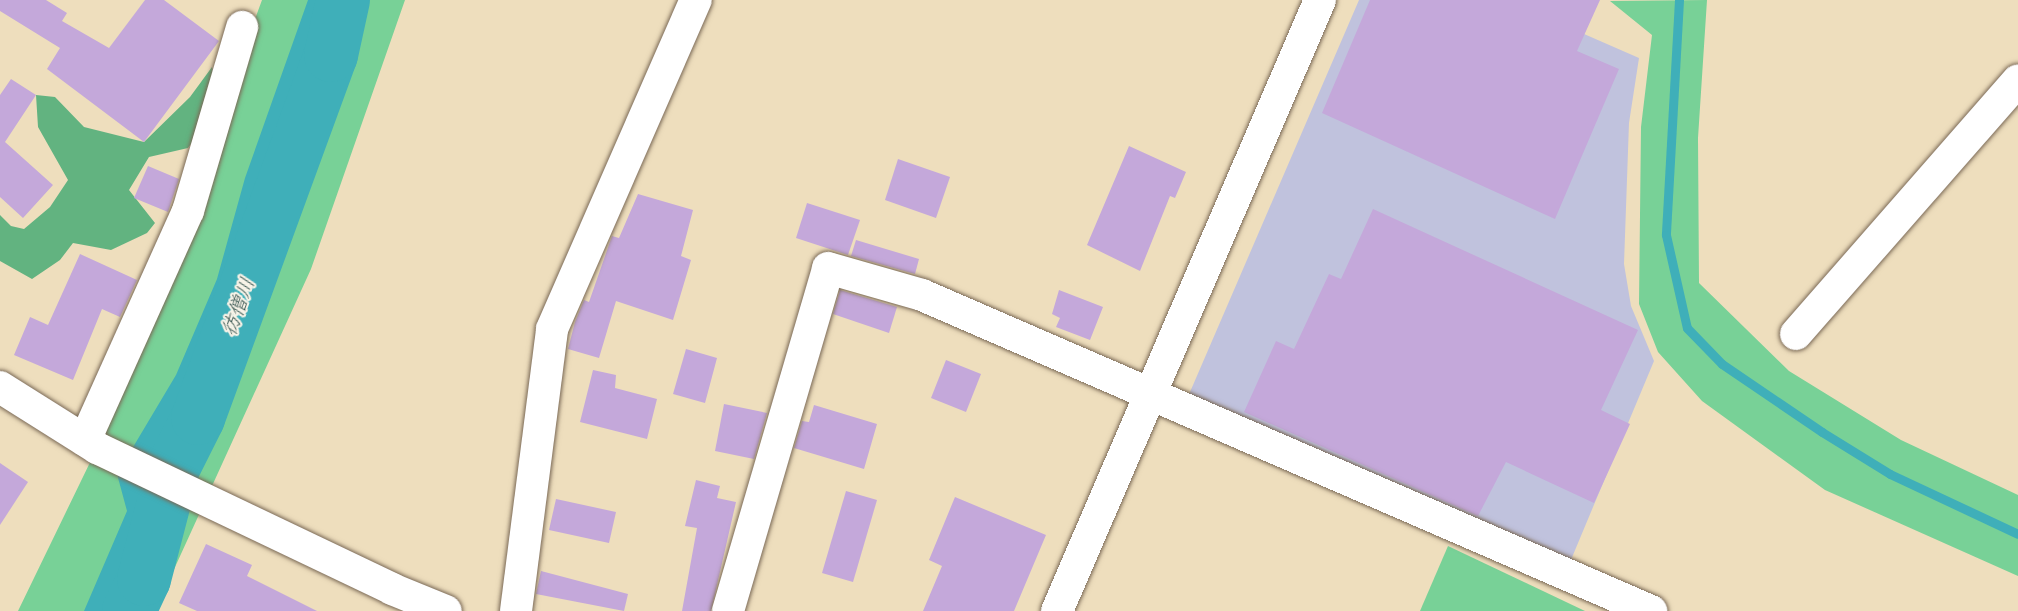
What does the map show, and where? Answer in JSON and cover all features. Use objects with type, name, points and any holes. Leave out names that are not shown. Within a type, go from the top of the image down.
[{"type":"street","points":[[516,611],[552,329],[696,0]]},
{"type":"street","points":[[1057,611],[1320,0]]},
{"type":"street","points":[[91,444],[188,211],[242,27]]},
{"type":"street","points":[[1796,334],[2018,80]]},
{"type":"street","points":[[728,611],[828,268],[922,295],[1634,607]]},
{"type":"street","points":[[0,387],[91,444],[392,589],[446,611]]},
{"type":"shaded area","points":[[1359,0],[1506,0],[1639,58],[1629,123],[1624,264],[1631,306],[1654,361],[1568,567],[1187,399]]},
{"type":"green space","points":[[262,0],[405,0],[311,269],[155,611],[18,611],[97,448]]},
{"type":"green space","points":[[1707,0],[1698,138],[1699,283],[1789,371],[1901,440],[2018,495],[2018,576],[1825,490],[1702,401],[1658,352],[1639,304],[1641,127],[1652,35],[1610,1]]},
{"type":"green space","points":[[212,67],[215,80],[207,123],[188,148],[149,157],[129,190],[155,223],[147,233],[111,250],[73,243],[60,260],[32,279],[0,261],[0,215],[11,226],[24,229],[50,207],[68,180],[38,127],[36,95],[55,97],[84,127],[144,142],[190,97]]},
{"type":"green space","points":[[1448,546],[1585,611],[1420,611]]},
{"type":"water","points":[[308,0],[344,0],[323,76],[256,260],[169,481],[149,560],[125,611],[84,611],[127,511],[117,474],[176,375],[217,279],[245,178]]},
{"type":"building","points":[[0,0],[46,0],[67,13],[62,21],[109,48],[145,0],[164,0],[219,41],[144,142],[47,69],[60,48],[0,11]]},
{"type":"building","points":[[1370,0],[1600,0],[1577,51],[1619,69],[1555,219],[1322,113]]},
{"type":"building","points":[[11,79],[36,95],[5,142],[53,185],[23,218],[0,197],[0,95]]},
{"type":"building","points":[[1129,146],[1186,172],[1175,198],[1170,196],[1140,271],[1087,245]]},
{"type":"building","points":[[898,159],[950,177],[936,218],[885,200]]},
{"type":"building","points":[[148,166],[179,179],[168,212],[134,198]]},
{"type":"building","points":[[638,194],[693,210],[681,256],[691,260],[673,320],[616,301],[599,358],[568,349],[575,322],[584,300],[589,302],[612,236],[619,238]]},
{"type":"building","points":[[807,203],[860,220],[848,255],[796,238]]},
{"type":"building","points":[[1373,209],[1638,330],[1601,410],[1630,424],[1594,503],[1506,462],[1478,516],[1244,412],[1276,341],[1294,349],[1329,274],[1341,279]]},
{"type":"building","points":[[856,240],[919,259],[915,274],[851,256]]},
{"type":"building","points":[[80,254],[137,280],[120,317],[102,309],[73,380],[14,355],[30,317],[48,325]]},
{"type":"building","points":[[840,290],[897,307],[889,333],[833,314]]},
{"type":"building","points":[[1059,290],[1103,307],[1090,340],[1056,327],[1060,318],[1052,314]]},
{"type":"building","points":[[686,349],[717,358],[705,403],[673,394]]},
{"type":"building","points":[[946,360],[981,374],[966,412],[931,398]]},
{"type":"building","points":[[593,370],[616,375],[615,388],[657,399],[647,439],[580,422]]},
{"type":"building","points":[[724,404],[767,413],[754,459],[715,451]]},
{"type":"building","points":[[814,405],[877,424],[864,469],[794,448],[802,421],[809,422]]},
{"type":"building","points":[[0,463],[28,482],[0,525]]},
{"type":"building","points":[[696,480],[720,486],[717,498],[736,502],[711,611],[682,611],[697,528],[685,526]]},
{"type":"building","points":[[846,491],[877,500],[853,582],[822,573]]},
{"type":"building","points":[[955,497],[1046,535],[1014,611],[923,611],[942,566],[929,560]]},
{"type":"building","points":[[556,499],[616,512],[609,543],[549,530]]},
{"type":"building","points":[[206,544],[252,565],[247,576],[317,611],[197,611],[179,603]]},
{"type":"building","points":[[541,571],[628,594],[624,611],[536,594]]},
{"type":"waterway","name":"彷僧川","points":[[129,611],[144,579],[173,468],[198,418],[331,55],[343,0]]},
{"type":"waterway","points":[[1679,0],[1666,235],[1687,328],[1722,364],[1822,432],[1890,474],[2018,534]]}]
